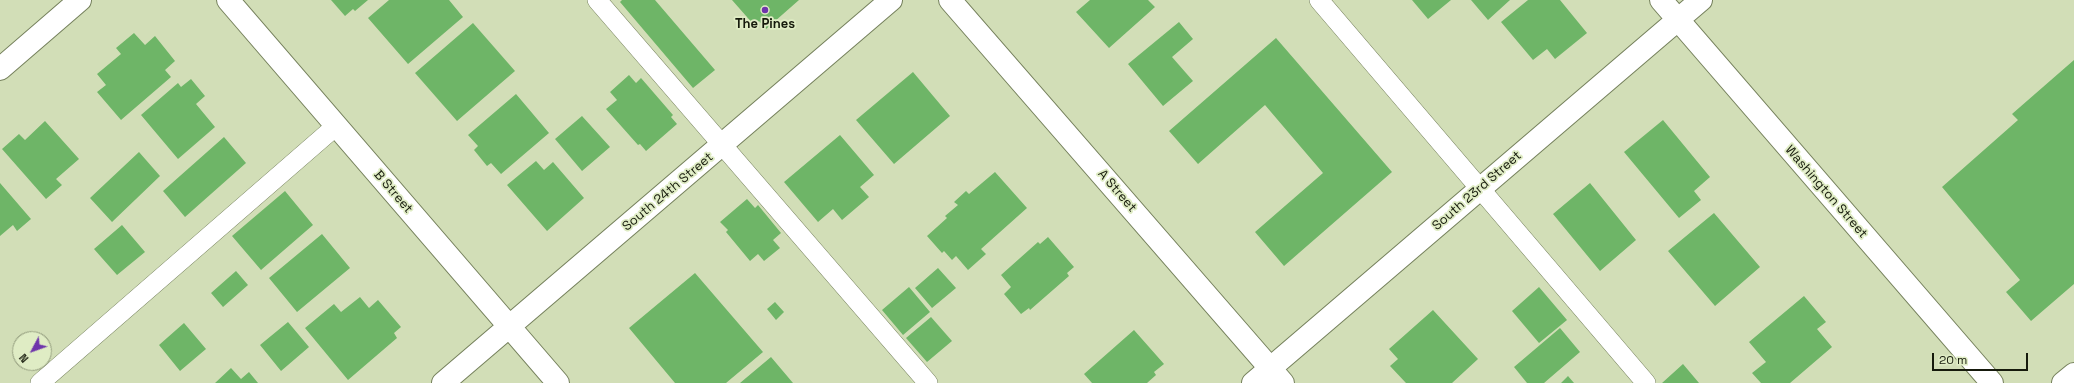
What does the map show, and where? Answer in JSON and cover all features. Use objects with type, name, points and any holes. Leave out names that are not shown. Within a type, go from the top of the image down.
[{"type":"street","points":[[0,69],[80,0]]},
{"type":"street","name":"B Street","points":[[228,0],[558,383]]},
{"type":"street","name":"South 24th Street","points":[[443,383],[892,0]]},
{"type":"street","name":"A Street","points":[[950,0],[1277,375]]},
{"type":"street","name":"Washington Street","points":[[1661,0],[1992,383]]},
{"type":"street","name":"South 23rd Street","points":[[1253,383],[1277,375],[1480,189],[1701,0]]},
{"type":"street","points":[[2063,383],[2074,374]]},
{"type":"lane","points":[[597,0],[928,383]]},
{"type":"lane","points":[[1318,0],[1646,383]]},
{"type":"lane","points":[[40,383],[336,126]]},
{"type":"building","points":[[331,0],[368,0],[355,11],[353,9],[345,16]]},
{"type":"building","points":[[389,0],[449,0],[463,17],[408,64],[368,18]]},
{"type":"building","points":[[622,0],[655,0],[715,70],[693,88],[620,2]]},
{"type":"building","name":"The Pines","points":[[732,0],[799,0],[766,29],[759,21],[754,25]]},
{"type":"building","points":[[1090,0],[1148,0],[1155,7],[1109,48],[1076,12]]},
{"type":"building","points":[[1412,0],[1451,0],[1428,19]]},
{"type":"building","points":[[1471,0],[1510,0],[1488,20]]},
{"type":"building","points":[[1528,0],[1560,0],[1587,33],[1555,59],[1547,49],[1533,60],[1501,22]]},
{"type":"building","points":[[1179,22],[1193,39],[1172,57],[1193,81],[1163,106],[1128,64]]},
{"type":"building","points":[[473,23],[515,71],[457,121],[415,73]]},
{"type":"building","points":[[134,33],[145,45],[155,36],[175,61],[165,70],[171,77],[121,120],[97,92],[106,85],[97,74],[121,54],[116,48]]},
{"type":"building","points":[[1276,38],[1392,172],[1284,266],[1255,232],[1323,173],[1265,105],[1198,164],[1169,131]]},
{"type":"building","points":[[2074,60],[2074,284],[2031,321],[2006,292],[2020,280],[1942,187],[2018,120],[2012,114]]},
{"type":"building","points":[[913,72],[950,116],[894,164],[856,120]]},
{"type":"building","points":[[629,75],[636,83],[641,78],[673,115],[671,117],[677,124],[646,151],[640,144],[638,145],[606,109],[617,100],[610,92]]},
{"type":"building","points":[[191,79],[205,96],[196,104],[215,127],[178,159],[141,115],[178,83],[181,87]]},
{"type":"building","points":[[516,94],[549,133],[501,174],[491,163],[487,166],[474,150],[478,146],[468,135]]},
{"type":"building","points":[[582,116],[610,147],[582,171],[555,139]]},
{"type":"building","points":[[1663,120],[1710,177],[1694,191],[1701,200],[1679,218],[1624,152]]},
{"type":"building","points":[[45,121],[79,159],[56,179],[62,185],[46,199],[2,149],[19,134],[25,140]]},
{"type":"building","points":[[840,135],[874,175],[860,187],[869,197],[842,220],[833,209],[818,222],[784,182]]},
{"type":"building","points":[[224,137],[246,163],[185,217],[163,191]]},
{"type":"building","points":[[139,152],[160,176],[112,222],[90,198]]},
{"type":"building","points":[[536,161],[544,170],[553,162],[584,198],[547,231],[507,185]]},
{"type":"building","points":[[995,172],[1027,208],[981,249],[986,254],[968,270],[956,256],[952,260],[944,251],[942,253],[927,236],[947,218],[945,216],[958,205],[954,202],[966,191],[969,194]]},
{"type":"building","points":[[0,183],[31,219],[17,231],[13,225],[0,236]]},
{"type":"building","points":[[1590,183],[1636,240],[1600,271],[1553,214]]},
{"type":"building","points":[[285,191],[313,225],[261,270],[232,236]]},
{"type":"building","points":[[747,199],[755,208],[758,205],[781,233],[773,240],[780,248],[764,261],[758,254],[750,261],[726,232],[728,230],[720,222]]},
{"type":"building","points":[[1714,213],[1760,267],[1715,306],[1668,251]]},
{"type":"building","points":[[122,225],[145,252],[117,275],[94,249]]},
{"type":"building","points":[[322,234],[350,268],[297,312],[269,278]]},
{"type":"building","points":[[1048,237],[1074,267],[1067,273],[1069,276],[1030,310],[1029,308],[1021,314],[1004,294],[1011,287],[1001,275],[1038,242],[1040,244]]},
{"type":"building","points":[[938,268],[956,288],[932,308],[915,288]]},
{"type":"building","points":[[236,271],[248,285],[223,307],[211,293]]},
{"type":"building","points":[[695,273],[763,352],[726,383],[675,383],[629,328]]},
{"type":"building","points":[[909,287],[930,312],[903,335],[882,310]]},
{"type":"building","points":[[1539,287],[1567,320],[1539,343],[1512,311]]},
{"type":"building","points":[[1804,296],[1826,322],[1817,329],[1832,347],[1790,383],[1761,383],[1752,373],[1766,362],[1749,342]]},
{"type":"building","points":[[360,297],[369,308],[378,300],[401,327],[394,333],[397,338],[348,380],[305,328],[334,304],[341,312]]},
{"type":"building","points":[[775,302],[784,312],[776,320],[767,309]]},
{"type":"building","points":[[1433,310],[1478,359],[1452,383],[1406,383],[1390,366],[1398,359],[1389,349]]},
{"type":"building","points":[[931,317],[952,341],[927,362],[906,338]]},
{"type":"building","points":[[288,322],[309,347],[281,371],[260,345]]},
{"type":"building","points":[[184,323],[206,349],[180,371],[159,345]]},
{"type":"building","points":[[1560,328],[1580,352],[1544,383],[1527,383],[1514,367]]},
{"type":"building","points":[[1134,330],[1164,364],[1154,372],[1156,375],[1147,383],[1092,383],[1084,374]]},
{"type":"building","points":[[771,357],[793,383],[740,383]]},
{"type":"building","points":[[1683,364],[1699,383],[1662,383]]},
{"type":"building","points":[[231,368],[241,379],[249,372],[258,383],[215,383]]},
{"type":"building","points":[[1568,376],[1574,383],[1561,383]]},
{"type":"place","name":"The Pines","points":[[765,10]]}]
